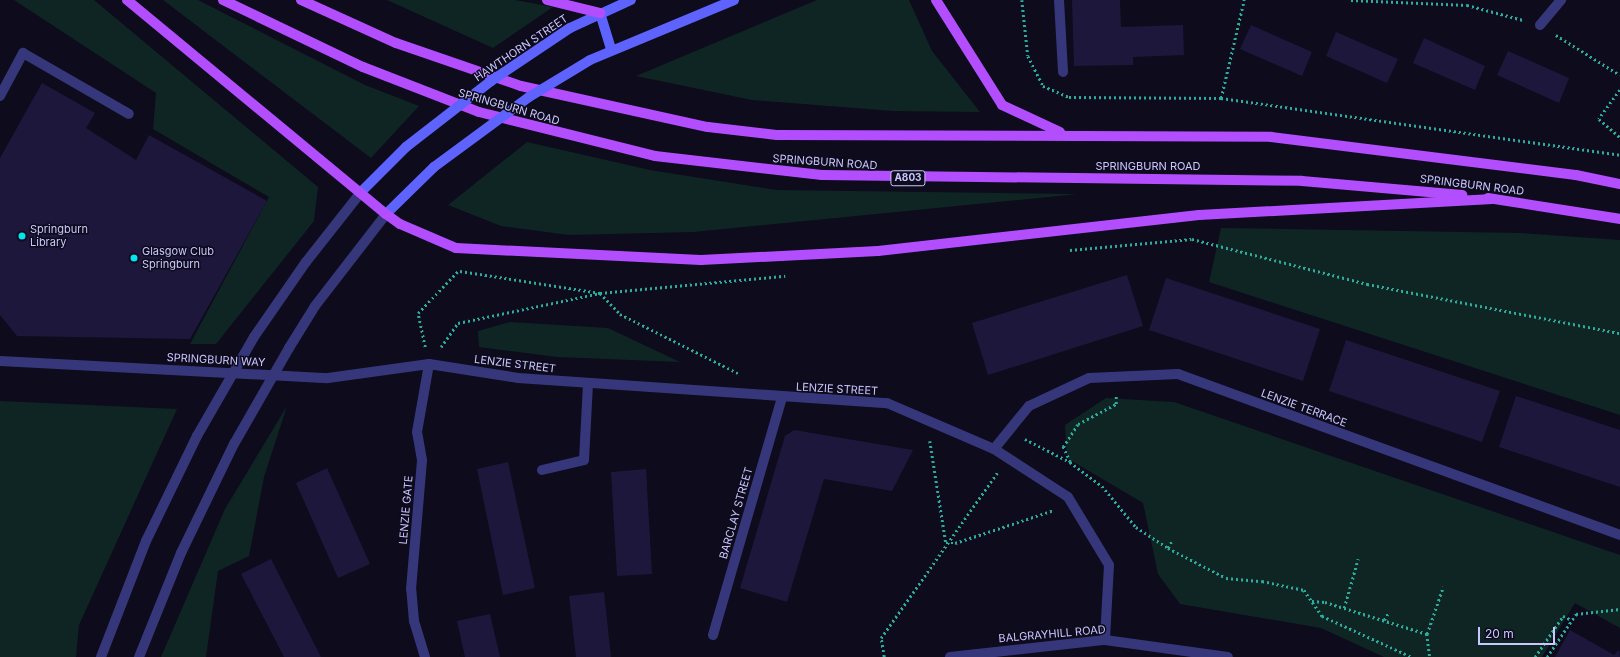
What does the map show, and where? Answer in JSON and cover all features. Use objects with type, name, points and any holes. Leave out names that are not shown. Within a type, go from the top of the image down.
[{"type":"main road","points":[[127,0],[386,214],[400,224],[456,248],[717,259],[886,250],[1199,215],[1493,199]]},
{"type":"main road","name":"SPRINGBURN ROAD","points":[[224,0],[363,67],[478,112],[655,156],[822,175],[1295,181],[1493,199],[1620,219]]},
{"type":"main road","points":[[301,0],[463,68],[578,102],[648,117],[777,135],[1063,133],[1271,137],[1576,174],[1620,184]]},
{"type":"main road","points":[[547,0],[600,13],[611,50]]},
{"type":"main road","name":"HAWTHORN STREET","points":[[361,192],[406,147],[491,81],[570,28],[631,0]]},
{"type":"main road","points":[[386,214],[434,167],[529,97],[590,60],[611,50],[734,0]]},
{"type":"main road","points":[[938,1],[1002,105],[1063,133]]},
{"type":"street","points":[[1059,0],[1063,72]]},
{"type":"street","points":[[1540,25],[1561,0]]},
{"type":"street","points":[[0,96],[23,53],[129,114]]},
{"type":"street","points":[[101,657],[146,541],[197,436],[254,337],[306,262],[361,192]]},
{"type":"street","points":[[139,657],[180,552],[234,444],[289,348],[316,306],[386,214]]},
{"type":"street","name":"SPRINGBURN WAY","points":[[0,361],[328,378],[429,364]]},
{"type":"street","name":"LENZIE STREET","points":[[429,364],[518,378],[782,398],[887,404],[994,449],[1071,502],[1109,565],[1105,640]]},
{"type":"street","name":"LENZIE GATE","points":[[425,657],[414,621],[411,589],[422,460],[417,432],[429,364]]},
{"type":"street","name":"LENZIE TERRACE","points":[[994,449],[1029,406],[1089,378],[1178,374],[1620,535]]},
{"type":"street","points":[[542,470],[584,460],[588,384]]},
{"type":"street","name":"BARCLAY STREET","points":[[713,635],[782,398]]},
{"type":"street","name":"BALGRAYHILL ROAD","points":[[950,657],[1105,640],[1228,657]]},
{"type":"path","points":[[1022,0],[1028,56],[1043,86],[1069,97],[1221,98],[1620,154]]},
{"type":"path","points":[[1221,98],[1244,0]]},
{"type":"path","points":[[1351,0],[1467,5],[1540,25],[1620,75]]},
{"type":"path","points":[[1620,90],[1599,119],[1620,137]]},
{"type":"path","points":[[1066,250],[1192,239],[1367,284],[1620,333]]},
{"type":"path","points":[[456,248],[460,271]]},
{"type":"path","points":[[460,271],[600,293],[620,314],[693,347]]},
{"type":"path","points":[[429,364],[418,313],[460,271]]},
{"type":"path","points":[[429,364],[458,323],[600,293],[789,276]]},
{"type":"path","points":[[1070,462],[1064,447],[1078,424],[1116,404],[1115,377]]},
{"type":"path","points":[[925,420],[946,543]]},
{"type":"path","points":[[1008,432],[1070,462],[1102,486],[1136,527],[1168,548],[1226,578],[1262,581],[1304,590],[1322,616],[1412,657]]},
{"type":"path","points":[[884,657],[881,638],[946,543],[1008,458]]},
{"type":"path","points":[[946,543],[956,544],[1041,517],[1071,502]]},
{"type":"path","points":[[1168,548],[1172,540]]},
{"type":"path","points":[[1344,608],[1358,559]]},
{"type":"path","points":[[1430,657],[1427,634],[1443,587]]},
{"type":"path","points":[[1311,601],[1344,608],[1427,634]]},
{"type":"path","points":[[1547,657],[1576,614],[1620,609]]},
{"type":"path","points":[[1384,620],[1388,613]]},
{"type":"path","points":[[1535,657],[1563,616],[1572,620]]},
{"type":"green space","points":[[14,0],[94,0],[318,187],[314,221],[216,344],[190,344],[269,197],[153,129],[156,93]]},
{"type":"green space","points":[[163,0],[198,0],[365,85],[419,106],[371,158]]},
{"type":"green space","points":[[387,0],[515,0],[553,7],[493,48]]},
{"type":"green space","points":[[817,0],[909,0],[932,51],[980,112],[893,111],[752,100],[636,76]]},
{"type":"green space","points":[[527,142],[650,170],[777,190],[1078,194],[694,232],[569,235],[501,226],[448,205]]},
{"type":"green space","points":[[1221,228],[1521,233],[1620,240],[1620,415],[1209,282]]},
{"type":"green space","points":[[510,322],[608,328],[680,362],[557,357],[479,347],[478,331]]},
{"type":"green space","points":[[1106,398],[1174,402],[1620,555],[1620,628],[1575,603],[1542,657],[1384,657],[1321,628],[1180,604],[1158,574],[1143,503],[1067,458],[1065,425]]},
{"type":"green space","points":[[0,401],[177,409],[79,625],[76,657],[0,657]]},
{"type":"green space","points":[[287,406],[264,477],[249,556],[218,571],[206,657],[161,657],[225,509]]},
{"type":"building","points":[[1072,0],[1120,0],[1121,27],[1183,25],[1184,55],[1133,57],[1133,65],[1074,66]]},
{"type":"building","points":[[1251,25],[1312,52],[1302,76],[1240,49]]},
{"type":"building","points":[[1336,32],[1398,59],[1387,83],[1326,56]]},
{"type":"building","points":[[1424,38],[1485,66],[1475,90],[1413,63]]},
{"type":"building","points":[[1508,51],[1569,78],[1559,103],[1497,75]]},
{"type":"building","name":"Glasgow Club Springburn","points":[[42,83],[95,113],[86,128],[136,160],[149,135],[267,201],[190,339],[17,336],[0,315],[0,158]]},
{"type":"building","points":[[1127,275],[1143,326],[988,375],[972,323]]},
{"type":"building","points":[[1166,278],[1320,329],[1303,381],[1149,330]]},
{"type":"building","points":[[1346,340],[1500,391],[1482,442],[1329,391]]},
{"type":"building","points":[[1516,396],[1620,430],[1620,487],[1499,447]]},
{"type":"building","points":[[794,430],[913,450],[892,491],[824,479],[787,602],[740,588],[785,436]]},
{"type":"building","points":[[508,462],[535,588],[503,595],[477,469]]},
{"type":"building","points":[[327,468],[370,564],[338,578],[296,483]]},
{"type":"building","points":[[646,469],[652,574],[617,576],[611,472]]},
{"type":"building","points":[[271,559],[321,657],[284,657],[241,574]]},
{"type":"building","points":[[604,592],[611,657],[576,657],[569,596]]},
{"type":"building","points":[[490,614],[500,657],[465,657],[457,621]]},
{"type":"building","points":[[1570,630],[1614,655],[1619,650],[1620,657],[1555,657]]},
{"type":"place","name":"Springburn Library","points":[[22,236]]},
{"type":"place","name":"Glasgow Club Springburn","points":[[134,258]]}]
